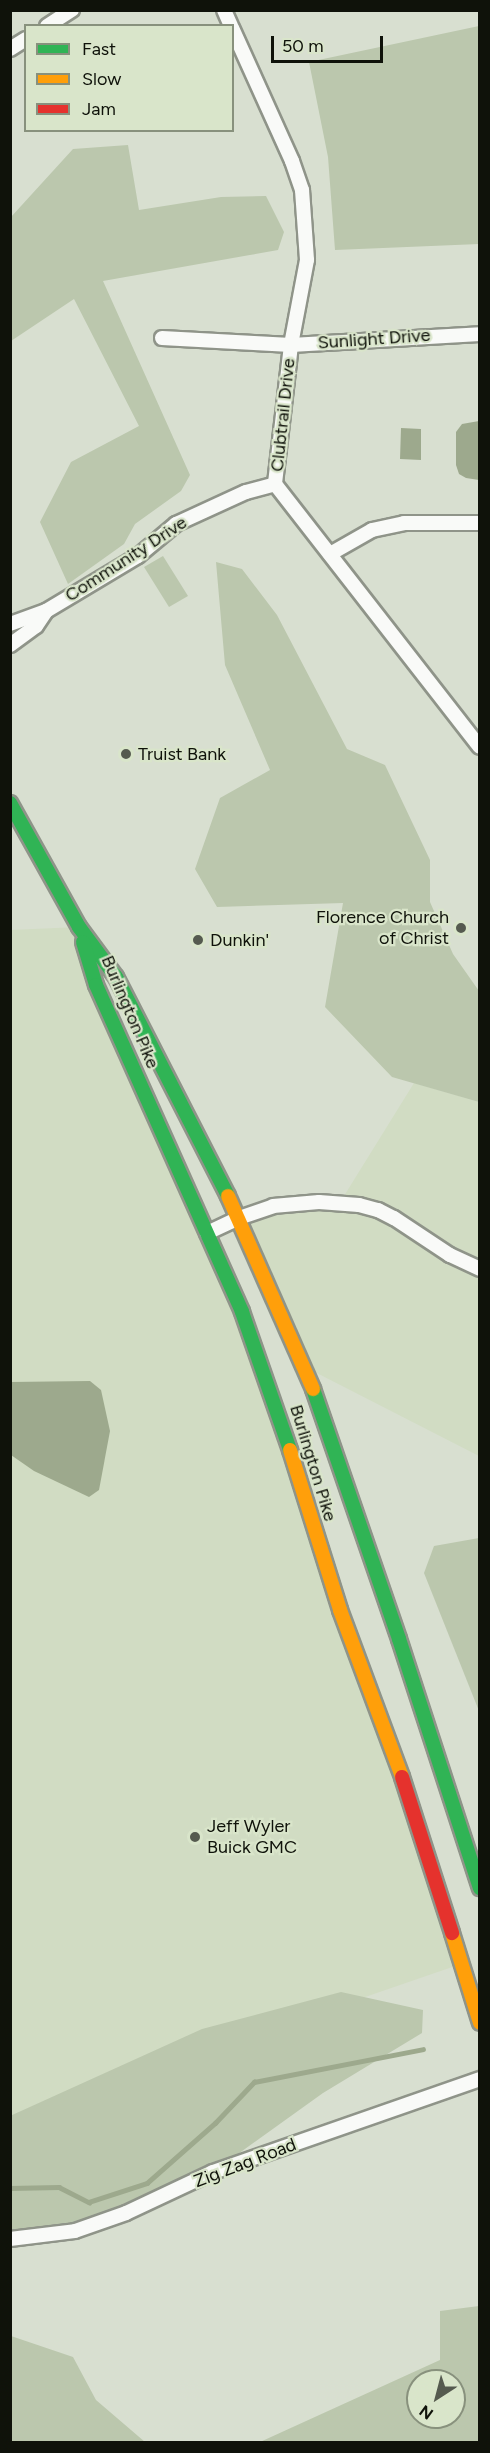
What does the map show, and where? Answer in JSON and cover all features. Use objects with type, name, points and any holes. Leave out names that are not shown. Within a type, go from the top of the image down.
[{"type":"main road","name":"Burlington Pike","points":[[10,803],[79,927],[116,977],[239,1218],[305,1367],[399,1639],[480,1888]]},
{"type":"main road","name":"Burlington Pike","points":[[79,927],[96,985],[242,1312],[274,1400],[340,1610],[414,1809],[480,2023]]},
{"type":"street","points":[[50,24],[72,10]]},
{"type":"street","name":"Clubtrail Drive","points":[[224,10],[231,24]]},
{"type":"street","name":"Clubtrail Drive","points":[[234,31],[292,161],[302,190],[307,260],[291,345],[275,484],[480,747]]},
{"type":"street","points":[[10,49],[24,40]]},
{"type":"street","name":"Sunlight Drive","points":[[162,338],[291,345],[480,334]]},
{"type":"street","name":"Community Drive","points":[[10,624],[46,612],[138,556],[176,524],[246,492],[275,484]]},
{"type":"street","points":[[330,554],[372,530],[404,523],[480,524]]},
{"type":"street","name":"Community Drive","points":[[10,645],[36,626],[46,612]]},
{"type":"street","points":[[207,1233],[239,1218],[292,1203],[359,1205],[378,1210],[394,1218],[450,1255],[480,1269]]},
{"type":"street","name":"Zig Zag Road","points":[[10,2239],[75,2231],[126,2213],[213,2172],[480,2079]]},
{"type":"shaded area","points":[[479,26],[479,244],[335,250],[328,157],[309,62]]},
{"type":"shaded area","points":[[128,145],[139,210],[221,197],[266,196],[284,232],[278,250],[103,281],[190,475],[181,491],[135,524],[124,544],[68,584],[40,522],[71,462],[139,426],[74,299],[11,341],[11,217],[73,149]]},
{"type":"shaded area","points":[[480,421],[479,480],[466,478],[459,474],[456,465],[456,432],[462,424]]},
{"type":"shaded area","points":[[401,428],[421,429],[421,460],[400,459]]},
{"type":"shaded area","points":[[163,556],[188,596],[169,607],[144,567]]},
{"type":"shaded area","points":[[216,562],[242,569],[277,615],[347,749],[385,765],[430,860],[430,902],[453,954],[479,991],[479,1102],[392,1077],[325,1007],[343,903],[217,907],[195,869],[220,798],[270,770],[225,665]]},
{"type":"shaded area","points":[[79,927],[242,1312],[461,1964],[11,2119],[10,930]]},
{"type":"shaded area","points":[[414,1083],[479,1102],[479,1456],[305,1367],[239,1218],[339,1204]]},
{"type":"shaded area","points":[[90,1381],[101,1390],[110,1431],[99,1490],[89,1497],[34,1471],[11,1455],[10,1382]]},
{"type":"shaded area","points":[[480,1538],[479,1711],[424,1573],[434,1546]]},
{"type":"shaded area","points":[[341,1992],[423,2010],[422,2033],[323,2093],[213,2172],[126,2213],[11,2239],[10,2116],[202,2029]]},
{"type":"shaded area","points":[[479,2306],[479,2442],[260,2442],[406,2375],[406,2429],[466,2429],[466,2369],[420,2369],[440,2360],[440,2311]]},
{"type":"shaded area","points":[[11,2336],[73,2357],[96,2400],[145,2442],[11,2442]]},
{"type":"waterway","points":[[10,2188],[59,2187],[89,2202],[147,2183],[215,2123],[254,2082],[423,2049]]},
{"type":"traffic: fast","points":[[10,803],[79,927],[116,977],[228,1196]]},
{"type":"traffic: fast","points":[[83,942],[96,985],[242,1312],[290,1450]]},
{"type":"traffic: fast","points":[[313,1389],[399,1639],[480,1888]]},
{"type":"traffic: slow","points":[[228,1196],[313,1389]]},
{"type":"traffic: slow","points":[[290,1450],[340,1610],[402,1777]]},
{"type":"traffic: slow","points":[[452,1933],[480,2023]]},
{"type":"traffic: jam","points":[[402,1777],[452,1933]]},
{"type":"place","name":"Truist Bank","points":[[126,754]]},
{"type":"place","name":"Florence Church of Christ","points":[[461,928]]},
{"type":"place","name":"Dunkin'","points":[[198,940]]},
{"type":"place","name":"Jeff Wyler Buick GMC","points":[[195,1837]]}]
